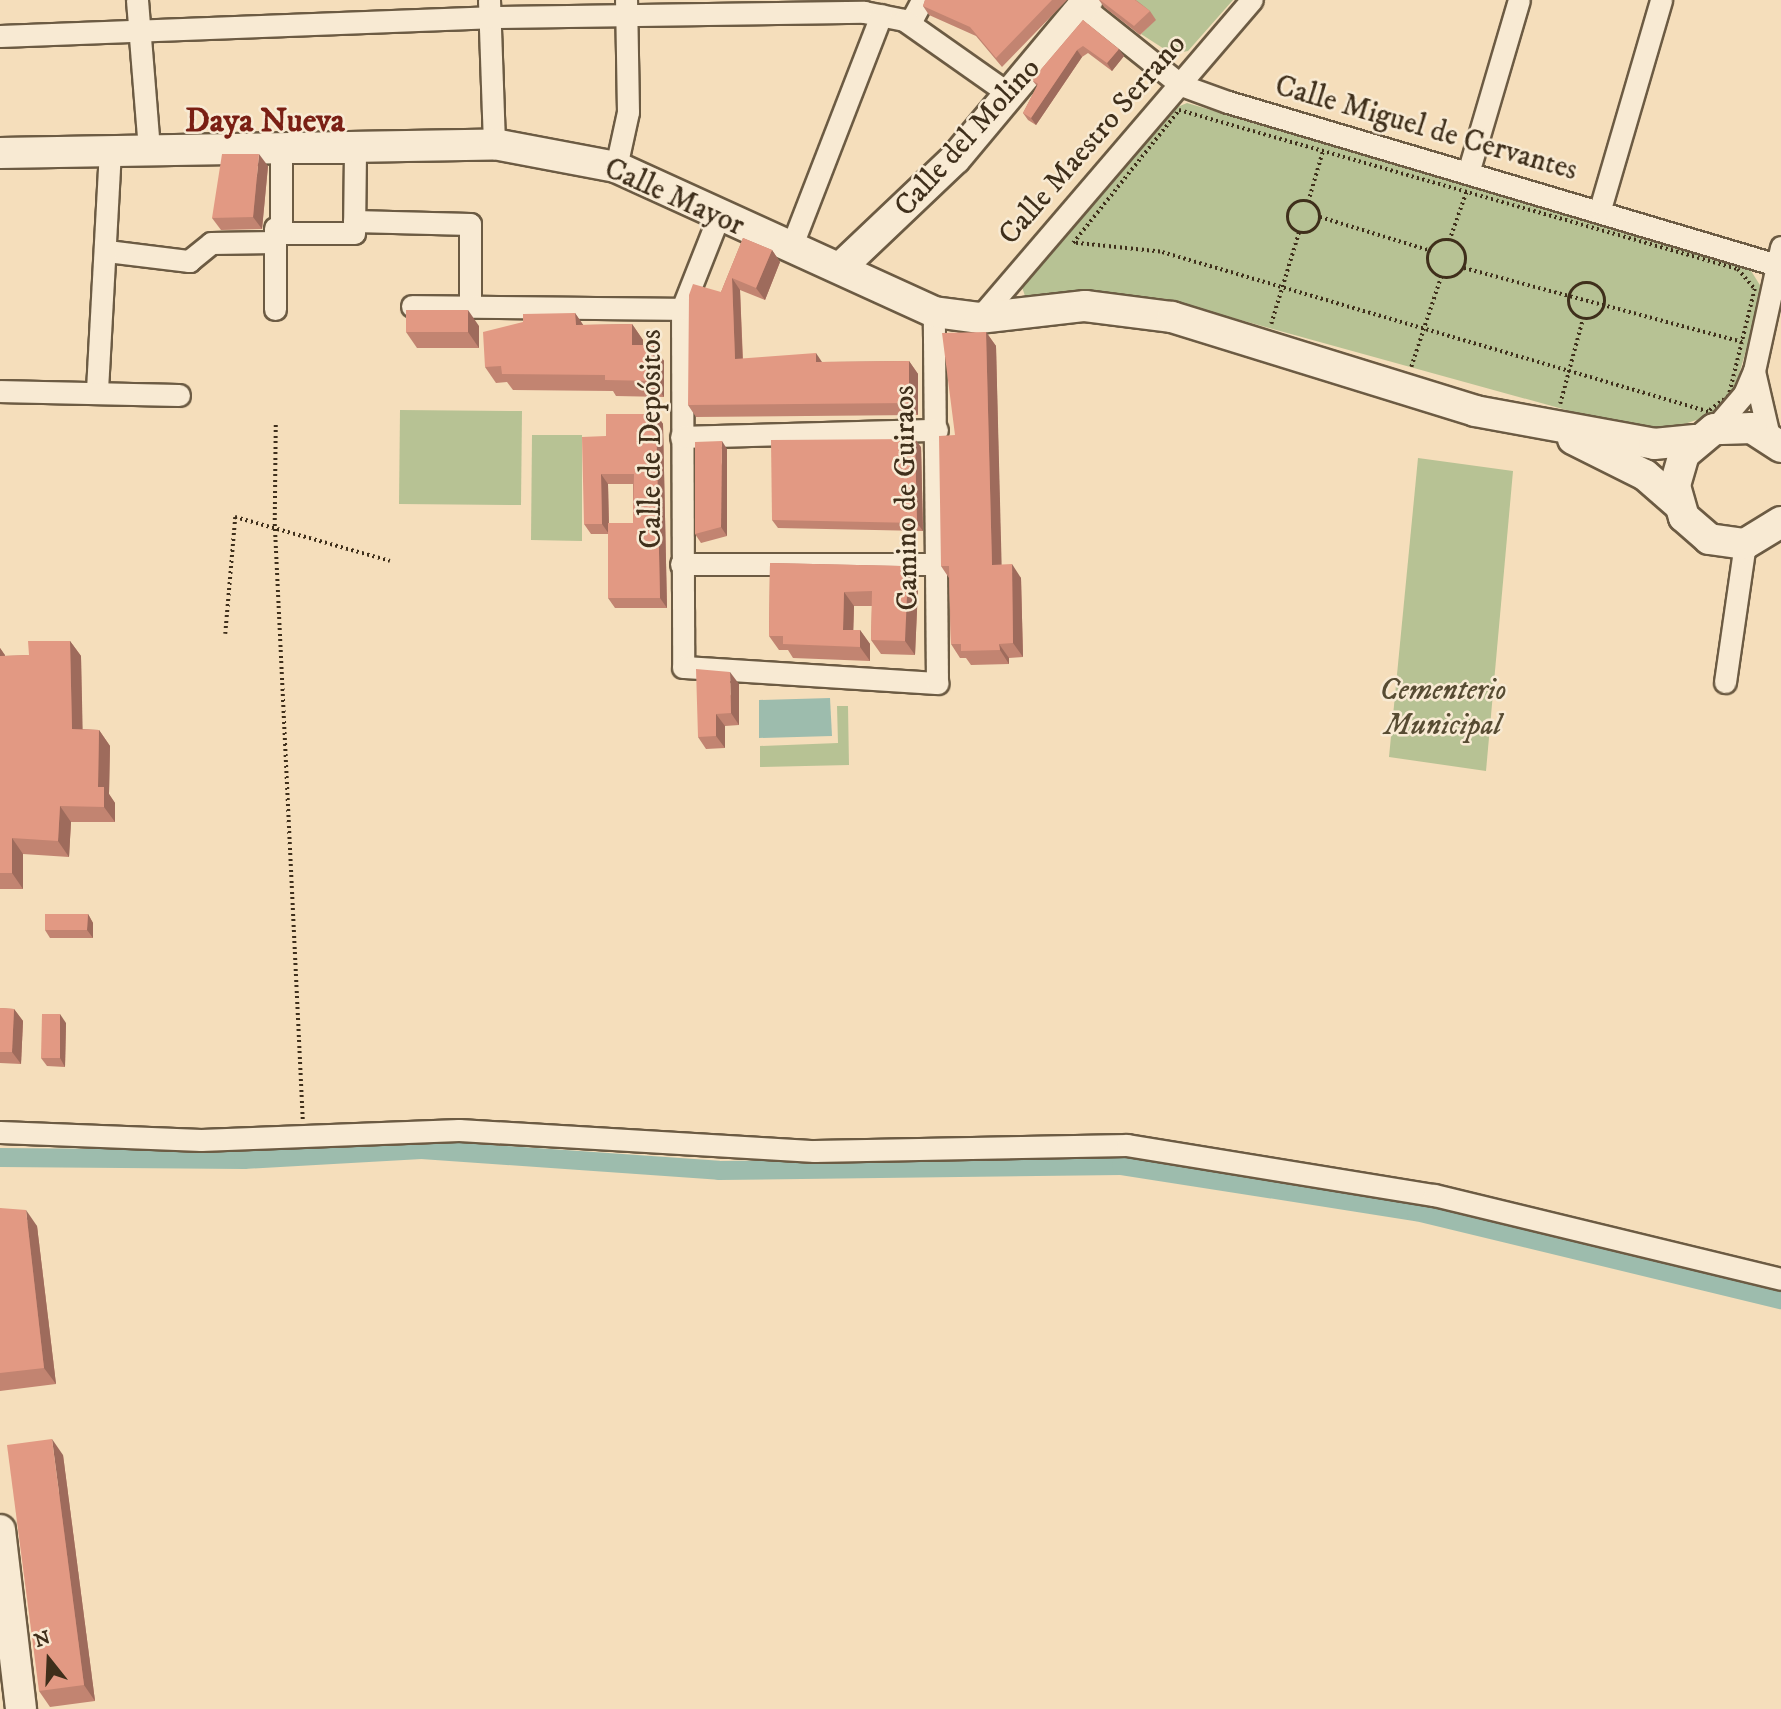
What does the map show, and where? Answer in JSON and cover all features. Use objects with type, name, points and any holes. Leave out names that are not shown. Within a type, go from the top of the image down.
[{"type":"street","points":[[137,0],[149,150]]},
{"type":"street","points":[[910,23],[922,0]]},
{"type":"street","name":"Calle Maestro Serrano","points":[[979,318],[1252,0]]},
{"type":"street","points":[[1467,182],[1519,0]]},
{"type":"street","points":[[1600,209],[1661,0]]},
{"type":"street","name":"Calle Miguel de Cervantes","points":[[1085,3],[1181,85],[1467,182],[1600,209],[1779,256]]},
{"type":"street","name":"Calle del Molino","points":[[841,268],[912,206],[1085,3]]},
{"type":"street","points":[[490,9],[494,144]]},
{"type":"street","points":[[0,36],[138,31],[490,9],[869,9],[910,23],[1008,93]]},
{"type":"street","points":[[616,167],[628,112],[627,9]]},
{"type":"street","points":[[790,250],[869,9]]},
{"type":"street","name":"Calle Mayor","points":[[0,153],[494,144],[616,167],[718,218],[790,250],[841,268],[934,312],[979,318],[1085,306],[1172,317],[1475,411],[1553,420]]},
{"type":"street","points":[[275,309],[276,149]]},
{"type":"street","points":[[97,390],[107,251],[110,150]]},
{"type":"street","points":[[281,152],[355,152],[354,221],[354,233],[281,233],[281,152]]},
{"type":"street","name":"Calle de Depósitos","points":[[683,667],[682,309],[718,218]]},
{"type":"street","points":[[354,221],[470,224],[471,307]]},
{"type":"street","points":[[107,251],[189,261],[211,243],[275,242]]},
{"type":"street","points":[[1677,503],[1677,469],[1704,435],[1744,394],[1754,371],[1779,256]]},
{"type":"street","points":[[412,306],[682,309]]},
{"type":"street","name":"Camino de Guiraos","points":[[683,667],[937,683],[940,564],[934,312]]},
{"type":"street","points":[[1754,371],[1775,442]]},
{"type":"street","points":[[0,390],[97,390],[179,396]]},
{"type":"street","points":[[1553,420],[1654,444],[1704,435],[1732,425],[1775,442]]},
{"type":"street","points":[[1553,420],[1645,475],[1677,503],[1694,529],[1709,539],[1769,533],[1725,682]]},
{"type":"street","points":[[681,437],[937,429]]},
{"type":"street","points":[[681,564],[940,564]]},
{"type":"street","points":[[0,1132],[173,1139],[459,1130],[814,1152],[1127,1144],[1434,1195],[1781,1279]]},
{"type":"street","points":[[0,1530],[21,1709]]},
{"type":"path","points":[[1180,110],[1467,182],[1738,269],[1755,289],[1729,396],[1708,412],[1424,331],[1160,251],[1073,243],[1180,110]]},
{"type":"path","points":[[1308,202],[1324,147]]},
{"type":"path","points":[[1308,202],[1320,217],[1431,251],[1449,241],[1467,182]]},
{"type":"path","points":[[1299,232],[1288,214],[1296,203],[1308,202]]},
{"type":"path","points":[[1299,232],[1315,229],[1320,217]]},
{"type":"path","points":[[1283,333],[1270,329],[1280,287],[1299,232]]},
{"type":"path","points":[[1449,241],[1462,248],[1464,268]]},
{"type":"path","points":[[1431,251],[1431,270],[1441,277]]},
{"type":"path","points":[[1441,277],[1464,268],[1742,342]]},
{"type":"path","points":[[1409,372],[1441,277]]},
{"type":"path","points":[[1583,318],[1571,308],[1570,296],[1579,285],[1592,284],[1603,294],[1604,306]]},
{"type":"path","points":[[1553,420],[1583,318],[1604,306]]},
{"type":"path","points":[[1396,368],[1415,374]]},
{"type":"path","points":[[276,425],[275,524],[304,1136]]},
{"type":"path","points":[[225,634],[231,520],[275,524],[390,561]]},
{"type":"green space","points":[[1136,0],[1233,0],[1188,51],[1172,54],[1141,34],[1155,20]]},
{"type":"green space","points":[[1187,103],[1748,266],[1763,290],[1733,396],[1709,416],[1653,434],[1161,298],[1025,296],[1022,287],[1175,108]]},
{"type":"green space","points":[[400,410],[522,411],[521,505],[399,504]]},
{"type":"green space","points":[[532,435],[582,435],[582,541],[531,540]]},
{"type":"green space","name":"Cementerio Municipal","points":[[1418,458],[1513,471],[1486,771],[1389,757]]},
{"type":"green space","points":[[837,706],[848,706],[849,765],[760,767],[760,746],[838,743]]},
{"type":"shaded area","points":[[830,698],[832,736],[759,738],[759,700]]},
{"type":"building","points":[[925,0],[1052,0],[996,58],[970,27],[923,6]]},
{"type":"building","points":[[1100,0],[1135,0],[1150,11],[1134,26]]},
{"type":"building","points":[[1083,20],[1119,49],[1107,63],[1083,46],[1077,50],[1031,118],[1023,113],[1038,84],[1032,80]]},
{"type":"building","points":[[222,154],[259,154],[253,217],[212,218]]},
{"type":"building","points":[[743,238],[772,250],[756,288],[732,278],[735,359],[816,353],[816,362],[909,361],[909,403],[688,405],[689,295],[693,284],[721,292]]},
{"type":"building","points":[[406,310],[468,310],[468,332],[406,332]]},
{"type":"building","points":[[575,313],[576,325],[632,324],[632,345],[653,345],[653,381],[605,380],[605,375],[502,374],[501,366],[485,367],[483,332],[523,322],[523,314]]},
{"type":"building","points":[[986,332],[992,565],[1012,564],[1013,643],[999,644],[1000,650],[961,651],[961,644],[951,644],[949,566],[941,566],[939,436],[955,435],[942,333]]},
{"type":"building","points":[[606,414],[656,414],[660,598],[608,598],[608,523],[633,523],[634,474],[601,474],[602,524],[584,524],[582,437],[606,436]]},
{"type":"building","points":[[915,439],[917,523],[772,520],[771,440]]},
{"type":"building","points":[[722,441],[721,527],[695,534],[695,442]]},
{"type":"building","points":[[770,563],[901,566],[902,575],[908,574],[905,641],[871,640],[872,591],[844,592],[843,630],[860,630],[860,647],[783,644],[783,636],[769,636]]},
{"type":"building","points":[[28,641],[70,641],[72,729],[99,730],[98,787],[104,787],[104,807],[60,806],[58,841],[12,838],[12,873],[0,873],[0,656],[29,655]]},
{"type":"building","points":[[696,669],[730,672],[731,713],[716,714],[716,736],[698,737]]},
{"type":"building","points":[[45,914],[88,914],[87,930],[45,930]]},
{"type":"building","points":[[0,1008],[14,1009],[12,1052],[0,1052]]},
{"type":"building","points":[[42,1014],[60,1014],[60,1058],[41,1058]]},
{"type":"building","points":[[0,1208],[26,1210],[44,1368],[0,1373]]},
{"type":"building","points":[[52,1439],[84,1685],[39,1691],[7,1445]]},
{"type":"waterway","points":[[0,1157],[243,1159],[421,1149],[718,1170],[1121,1165],[1416,1211],[1781,1299]]},
{"type":"district","name":"Daya Nueva","points":[[265,122]]}]
